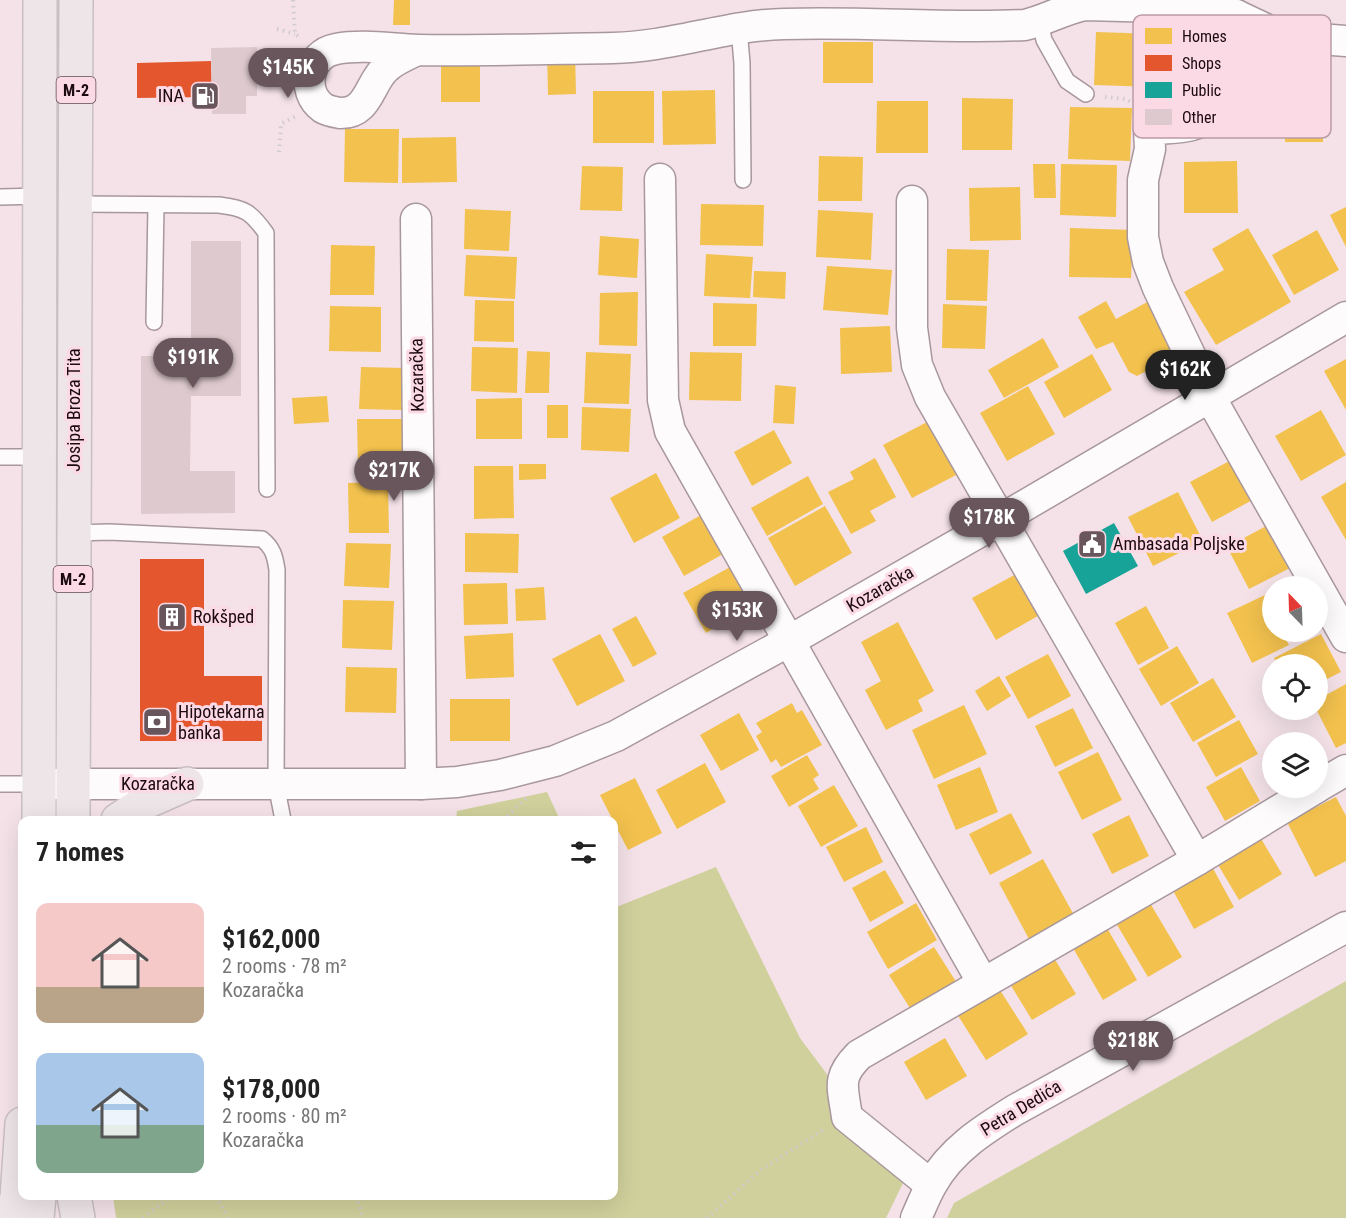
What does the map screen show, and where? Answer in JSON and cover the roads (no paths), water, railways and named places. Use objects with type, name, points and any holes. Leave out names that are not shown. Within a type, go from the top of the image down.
[{"type":"main road","points":[[40,14],[76,14]]},
{"type":"main road","name":"Josipa Broza Tita","points":[[39,816],[40,14]]},
{"type":"main road","name":"Josipa Broza Tita","points":[[73,816],[76,14]]},
{"type":"main road","points":[[124,816],[146,802],[187,784]]},
{"type":"main road","points":[[10,1218],[17,1198],[18,1178]]},
{"type":"main road","points":[[38,1218],[39,1200]]},
{"type":"main road","points":[[75,1200],[78,1218]]},
{"type":"street","points":[[417,50],[386,67],[368,98],[355,110],[344,113],[333,112],[315,101],[309,83],[312,67],[327,52],[345,48],[417,50],[616,48],[657,45],[739,29],[783,24],[1009,26],[1040,11],[1085,5],[1236,8]]},
{"type":"street","points":[[1331,40],[1346,41]]},
{"type":"street","points":[[1149,138],[1150,149],[1143,180],[1143,237],[1148,262],[1158,288],[1210,398],[1346,637]]},
{"type":"street","points":[[660,179],[662,386],[665,415],[678,446],[983,983]]},
{"type":"street","points":[[912,201],[912,328],[917,365],[930,397],[1197,860]]},
{"type":"street","name":"Kozaračka","points":[[416,219],[421,784]]},
{"type":"street","name":"Kozaračka","points":[[39,784],[421,784],[468,781],[555,761],[616,736],[789,641],[1210,398],[1346,316]]},
{"type":"street","points":[[1328,781],[1346,770]]},
{"type":"street","points":[[931,1185],[847,1117],[842,1080],[849,1066],[859,1055],[1197,860],[1299,798]]},
{"type":"street","name":"Petra Dedića","points":[[916,1218],[931,1185],[951,1157],[978,1133],[1015,1110],[1346,927]]},
{"type":"lane","points":[[1040,11],[1044,40],[1067,81],[1086,94]]},
{"type":"lane","points":[[739,29],[742,63],[743,180]]},
{"type":"lane","points":[[0,197],[40,196]]},
{"type":"lane","points":[[75,204],[234,207],[254,216],[266,233],[267,489]]},
{"type":"lane","points":[[154,322],[156,205]]},
{"type":"lane","points":[[0,457],[40,457]]},
{"type":"lane","points":[[74,533],[109,532],[262,539],[271,546],[277,570],[276,784],[282,816]]},
{"type":"lane","points":[[0,784],[39,784]]},
{"type":"place","name":"INA","points":[[205,96]]},
{"type":"place","name":"Ambasada Poljske","points":[[1092,544]]},
{"type":"place","name":"Rokšped","points":[[172,617]]},
{"type":"place","name":"Hipotekarna banka","points":[[157,722]]}]
